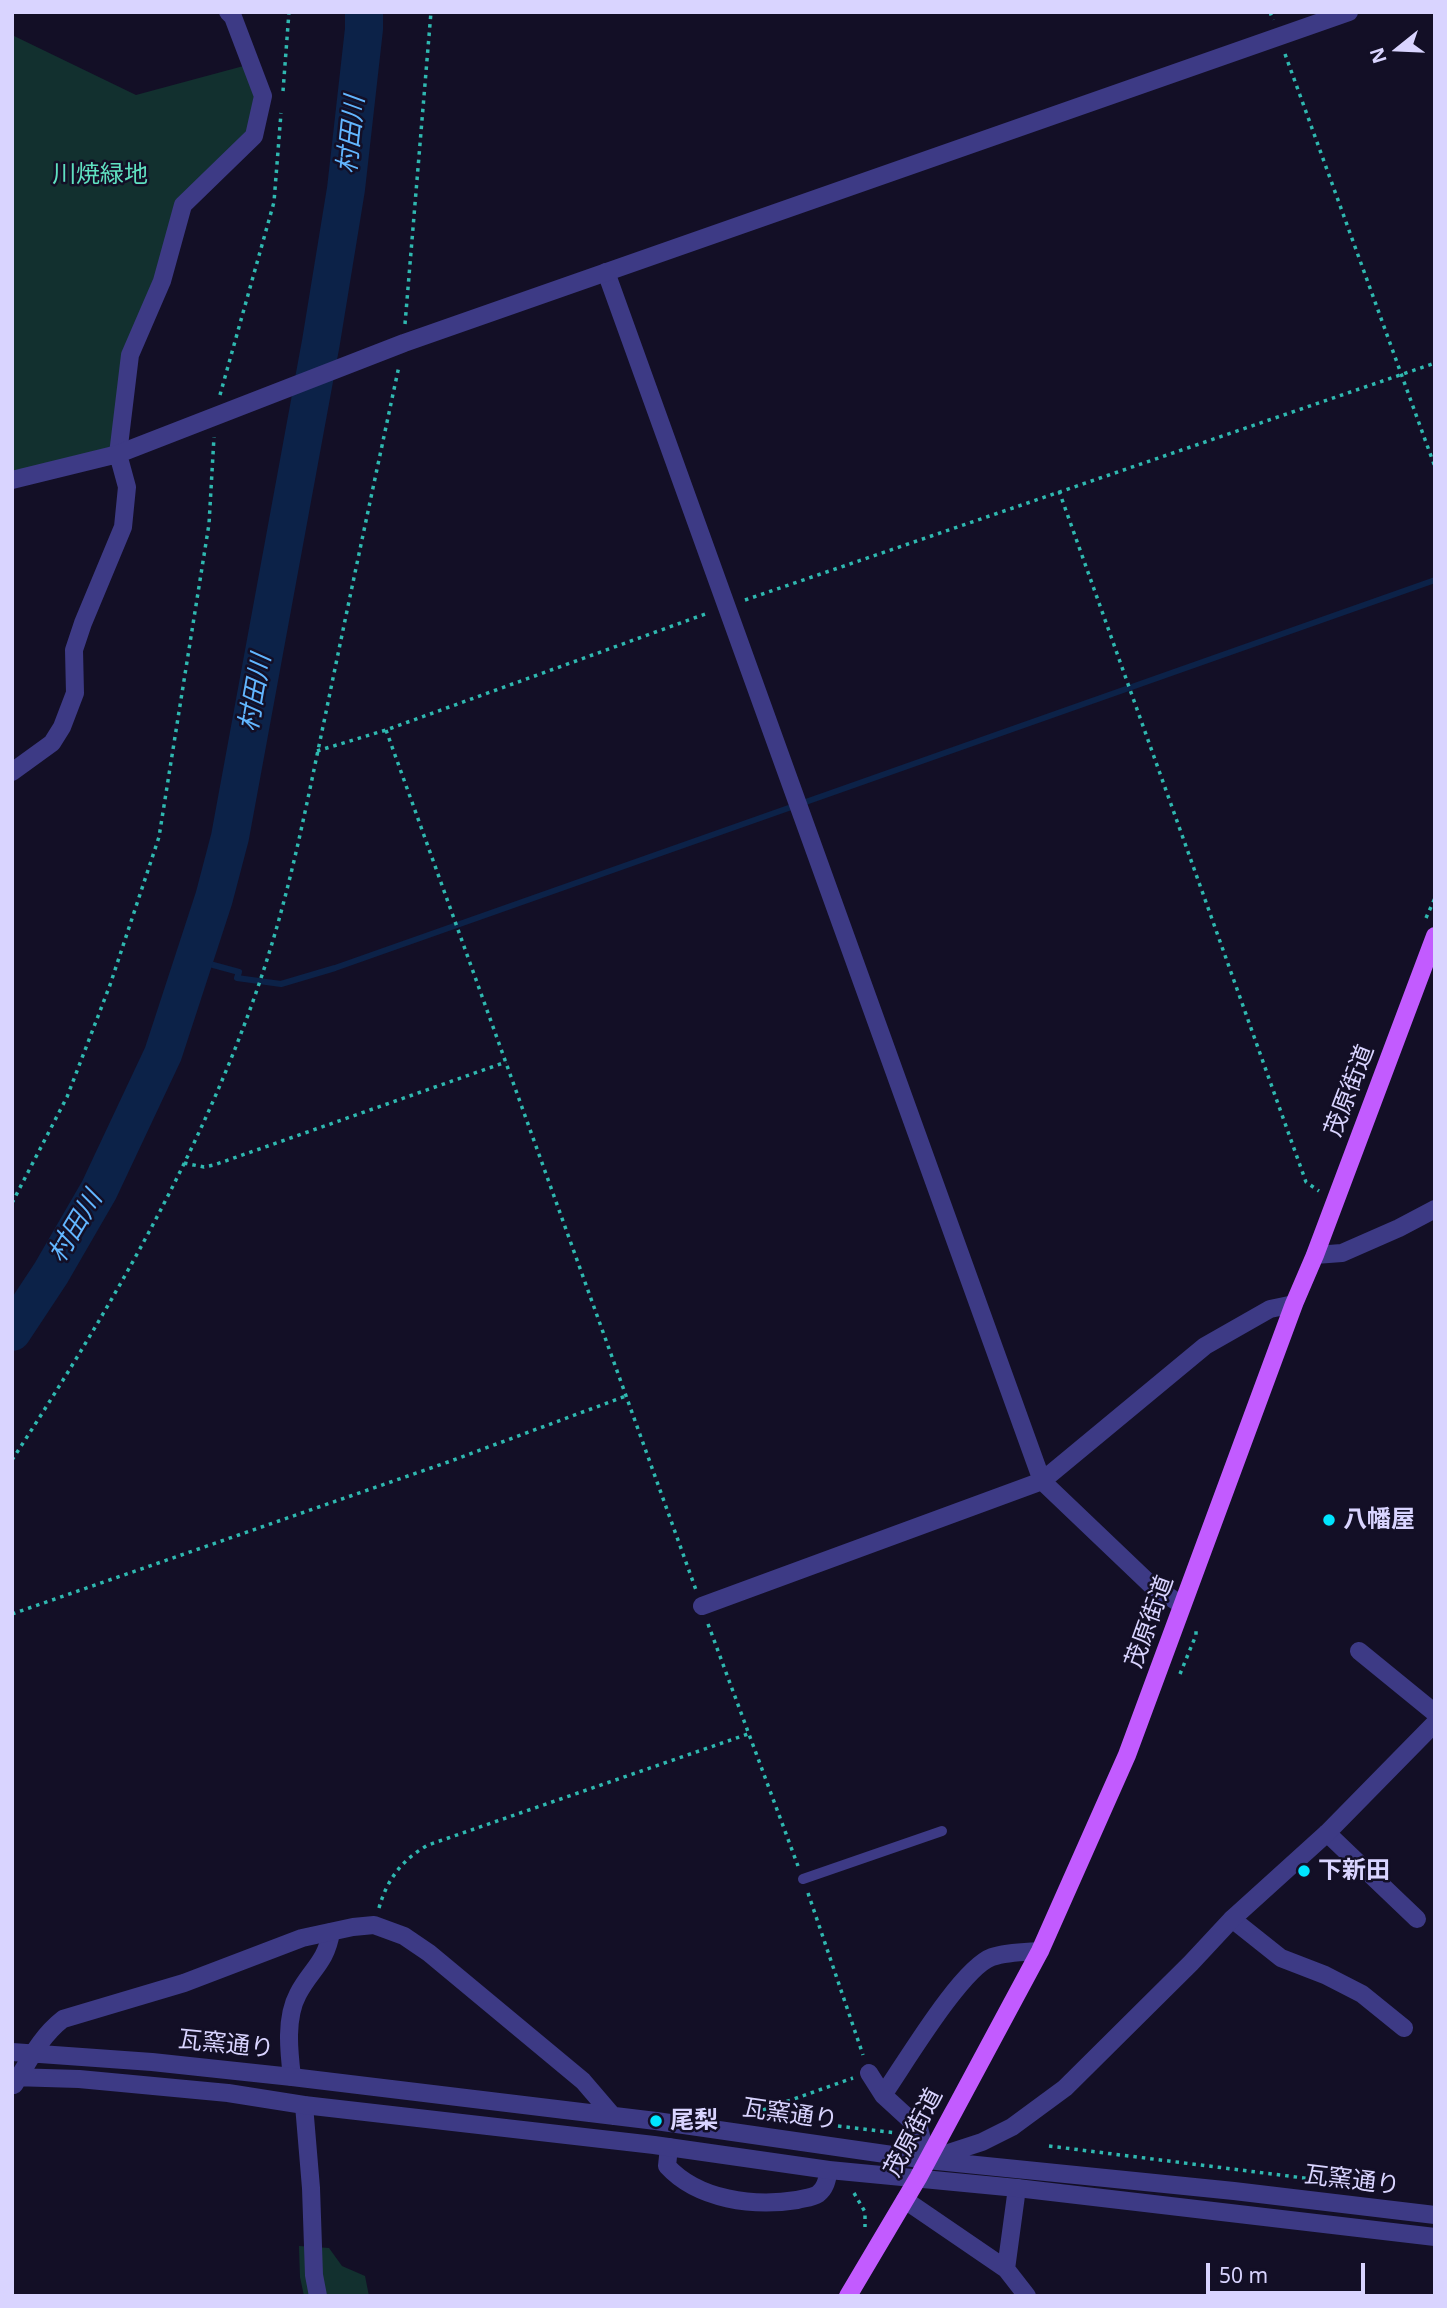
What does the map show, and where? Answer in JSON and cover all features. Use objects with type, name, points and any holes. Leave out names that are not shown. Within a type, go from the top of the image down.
[{"type":"main road","name":"茂原街道","points":[[848,2296],[918,2178],[1040,1951],[1127,1755],[1294,1304],[1435,936]]},
{"type":"street","points":[[12,772],[52,743],[62,727],[75,694],[74,650],[123,527],[127,487],[118,454],[130,355],[162,281],[183,205],[254,136],[263,96],[233,17],[228,12]]},
{"type":"street","points":[[12,480],[118,454],[404,343],[1349,12]]},
{"type":"street","points":[[606,272],[1042,1481],[1151,1585],[1182,1605]]},
{"type":"street","points":[[1315,1255],[1342,1253],[1435,1209]]},
{"type":"street","points":[[702,1606],[1042,1481],[1205,1346],[1270,1309],[1294,1304]]},
{"type":"street","points":[[1360,1651],[1435,1713]]},
{"type":"street","points":[[869,2073],[883,2095],[919,2128],[927,2160],[982,2143],[1012,2127],[1065,2088],[1232,1919],[1327,1833],[1435,1723]]},
{"type":"street","points":[[1327,1833],[1417,1919]]},
{"type":"street","points":[[1232,1919],[1281,1958],[1325,1975],[1363,1994],[1404,2028]]},
{"type":"street","points":[[15,2081],[33,2052],[63,2019],[162,1990],[302,1938],[374,1926],[404,1936],[429,1953],[583,2081],[613,2116]]},
{"type":"street","points":[[292,2077],[289,2048],[295,1998],[328,1948],[331,1932]]},
{"type":"street","points":[[883,2095],[974,1968],[990,1957],[1040,1951]]},
{"type":"street","name":"瓦窯通り","points":[[12,2052],[292,2077],[613,2116],[927,2160],[1234,2191],[1435,2215]]},
{"type":"street","name":"瓦窯通り","points":[[15,2081],[79,2079],[204,2091],[669,2147],[829,2170],[1017,2188],[1435,2237]]},
{"type":"street","points":[[304,2105],[311,2188],[314,2275],[318,2296]]},
{"type":"street","points":[[669,2147],[667,2166],[680,2179],[708,2192],[740,2201],[779,2203],[817,2195],[825,2187],[829,2170]]},
{"type":"street","points":[[1006,2269],[1017,2188]]},
{"type":"street","points":[[905,2200],[1006,2269],[1027,2296]]},
{"type":"lane","points":[[803,1879],[942,1831]]},
{"type":"path","points":[[282,94],[289,12]]},
{"type":"path","points":[[12,1460],[58,1390],[171,1191],[221,1085],[264,968],[293,863],[404,343],[431,12]]},
{"type":"path","points":[[1279,37],[1435,467]]},
{"type":"path","points":[[12,1203],[66,1097],[110,985],[159,837],[209,524],[214,416],[274,202],[281,107]]},
{"type":"path","points":[[317,751],[386,730],[725,607],[1435,363]]},
{"type":"path","points":[[1059,491],[1306,1182],[1334,1202]]},
{"type":"path","points":[[386,730],[748,1734],[803,1879],[869,2073],[760,2111],[738,2133]]},
{"type":"path","points":[[184,1163],[204,1167],[214,1165],[506,1062]]},
{"type":"path","points":[[12,1614],[448,1462],[626,1396]]},
{"type":"path","points":[[374,1926],[385,1891],[400,1864],[428,1844],[748,1734]]},
{"type":"path","points":[[1049,2146],[1338,2182]]},
{"type":"path","points":[[848,2189],[861,2202],[865,2212],[863,2233]]},
{"type":"green space","name":"川焼緑地","points":[[12,35],[136,95],[251,64],[263,96],[254,136],[183,205],[130,355],[118,454],[12,480]]},
{"type":"green space","points":[[299,2246],[329,2248],[342,2266],[365,2276],[369,2296],[304,2296]]},
{"type":"waterway","name":"村田川","points":[[12,1332],[51,1273],[99,1190],[163,1054],[214,898],[230,837],[321,342],[346,189],[364,12]]},
{"type":"waterway","points":[[195,960],[239,972],[237,978],[281,984],[335,968],[1435,580]]},
{"type":"place","name":"八幡屋","points":[[1329,1520]]},
{"type":"place","name":"下新田","points":[[1304,1871]]},
{"type":"place","name":"尾梨","points":[[656,2121]]}]
